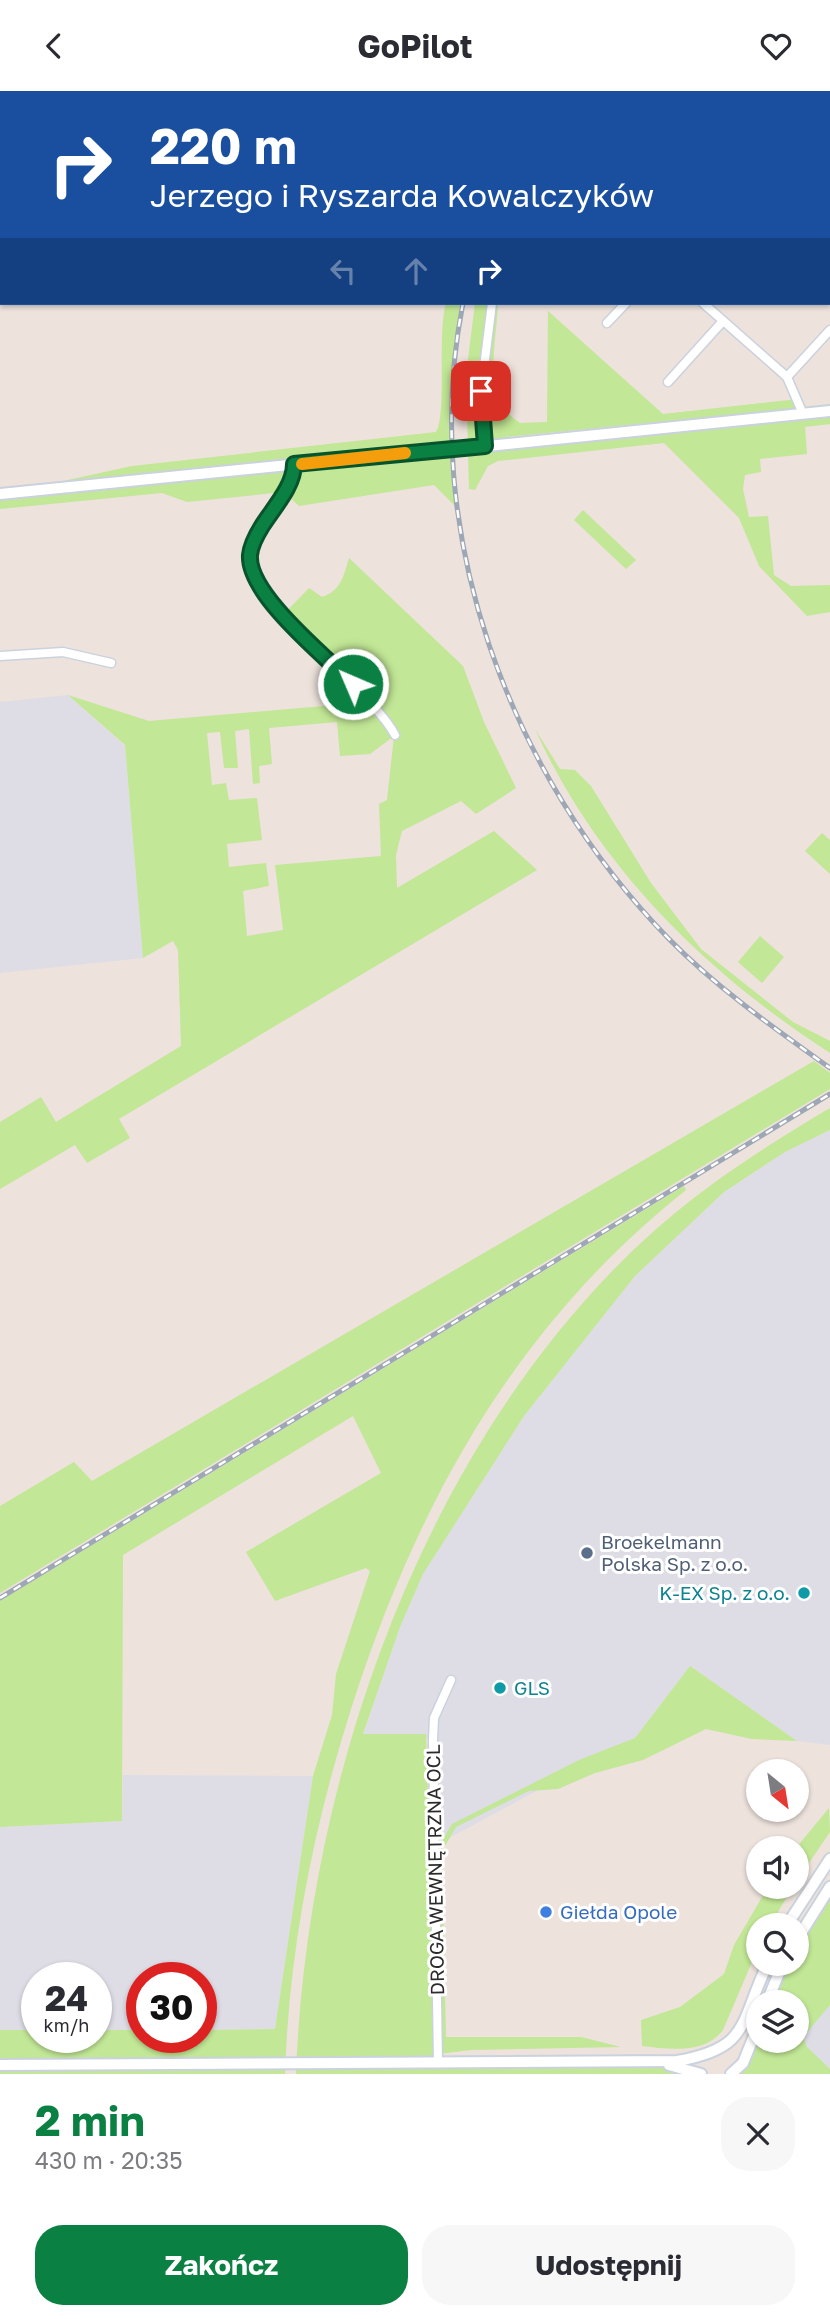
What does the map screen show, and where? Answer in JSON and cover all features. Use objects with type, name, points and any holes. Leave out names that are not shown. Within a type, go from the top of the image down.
[{"type":"street","points":[[482,446],[481,391],[492,305]]},
{"type":"street","points":[[607,323],[624,305]]},
{"type":"street","points":[[705,305],[787,377],[803,414]]},
{"type":"street","points":[[668,382],[723,321]]},
{"type":"street","points":[[787,377],[830,330]]},
{"type":"street","points":[[0,494],[830,411]]},
{"type":"street","points":[[294,464],[294,477],[256,537],[250,555],[253,574],[266,597],[370,702],[395,735]]},
{"type":"street","points":[[0,656],[63,652],[111,663]]},
{"type":"street","name":"DROGA WEWNĘTRZNA OCL","points":[[438,2063],[433,1739],[434,1718],[451,1680]]},
{"type":"street","points":[[795,1913],[830,1859]]},
{"type":"street","points":[[809,1920],[830,1887]]},
{"type":"street","points":[[0,2065],[663,2063],[705,2056],[732,2042],[762,1976]]},
{"type":"street","points":[[731,2074],[743,2063],[747,2053]]},
{"type":"street","points":[[663,2063],[701,2074]]},
{"type":"shaded area","points":[[68,695],[125,746],[143,958],[0,973],[0,702]]},
{"type":"shaded area","points":[[830,1130],[830,1745],[797,1741],[690,1666],[635,1738],[436,1845],[433,1739],[363,1735],[400,1627],[423,1574],[524,1416],[635,1276],[724,1192],[785,1152]]},
{"type":"shaded area","points":[[123,1775],[313,1776],[275,2029],[217,2030],[217,1962],[126,1962],[126,2030],[112,2030],[112,1962],[21,1962],[21,2030],[0,2030],[0,1827],[122,1821]]},
{"type":"shaded area","points":[[830,1954],[830,2074],[781,2074],[791,2053],[809,2053],[809,2008]]},
{"type":"green space","points":[[446,305],[460,305],[450,409],[455,506],[434,485],[299,506],[284,492],[187,502],[162,493],[0,509],[0,490],[54,483],[132,466],[436,432],[441,409]]},
{"type":"green space","points":[[475,305],[498,305],[494,352],[495,385],[508,412],[520,423],[547,422],[548,311],[663,414],[798,399],[801,408],[506,437],[508,443],[830,416],[830,424],[805,427],[807,454],[760,459],[761,472],[745,475],[743,489],[749,517],[768,516],[774,575],[791,586],[830,585],[830,612],[807,616],[759,566],[739,518],[664,443],[498,461],[488,466],[475,490],[469,489],[466,375]]},
{"type":"green space","points":[[583,510],[636,560],[626,569],[574,520]]},
{"type":"green space","points":[[349,558],[463,666],[484,722],[516,788],[476,814],[461,801],[402,831],[396,855],[397,888],[494,831],[537,870],[119,1119],[130,1138],[87,1163],[75,1145],[0,1189],[0,1122],[41,1097],[56,1122],[181,1046],[178,950],[173,941],[143,958],[125,745],[68,695],[149,721],[370,702],[283,615],[309,588],[322,597],[334,591],[341,582]],"holes":[[[337,722],[340,756],[370,754],[394,736],[387,800],[379,804],[381,856],[275,865],[283,930],[247,936],[243,891],[269,886],[266,863],[229,867],[227,844],[262,840],[257,798],[229,800],[226,783],[212,785],[207,733],[220,732],[224,768],[238,768],[235,731],[249,729],[253,784],[260,783],[259,766],[272,764],[269,728]]]},
{"type":"green space","points":[[535,729],[560,769],[575,770],[591,786],[651,883],[701,949],[793,1022],[830,1041],[830,1053],[740,987],[698,951],[659,912],[590,826],[560,779]]},
{"type":"green space","points":[[822,833],[830,840],[830,874],[805,851]]},
{"type":"green space","points":[[760,936],[784,957],[762,983],[738,962]]},
{"type":"green space","points":[[814,1061],[830,1073],[830,1089],[0,1593],[0,1506],[74,1462],[92,1481]]},
{"type":"green space","points":[[830,1108],[830,1130],[785,1152],[724,1192],[635,1276],[524,1416],[423,1574],[400,1627],[363,1734],[426,1734],[430,1860],[452,1824],[579,1760],[635,1738],[690,1666],[797,1741],[752,1739],[706,1729],[643,1760],[595,1773],[558,1789],[529,1791],[456,1827],[442,1851],[446,2037],[581,2037],[621,2047],[471,2050],[438,2054],[438,2063],[663,2063],[701,2074],[296,2074],[305,1960],[325,1844],[354,1729],[394,1616],[444,1508],[504,1406],[574,1313],[675,1213],[739,1165]]},
{"type":"green space","points":[[684,1186],[686,1190],[626,1243],[571,1299],[523,1359],[480,1422],[442,1488],[408,1558],[378,1631],[352,1706],[315,1842],[292,1980],[285,2074],[0,2074],[0,2030],[21,2030],[21,2053],[112,2053],[112,2030],[126,2030],[126,2053],[217,2053],[217,2030],[275,2029],[313,1776],[332,1715],[336,1674],[370,1571],[366,1568],[275,1601],[246,1552],[381,1473],[353,1416],[123,1555],[122,1821],[0,1827],[0,1601]]},
{"type":"green space","points":[[829,1808],[830,1832],[809,1863],[809,1836],[806,1836]]},
{"type":"green space","points":[[830,1887],[830,2005],[809,2030],[809,1990],[772,1990],[778,1976],[809,1976],[809,1920]]},
{"type":"green space","points":[[761,1899],[786,1899],[777,1913],[753,1913]]},
{"type":"green space","points":[[746,1925],[746,1976],[723,2030],[706,2043],[686,2049],[642,2046],[641,2020],[680,2007],[724,1974],[734,1945]]},
{"type":"green space","points":[[809,2049],[830,2069],[830,2074],[731,2074],[748,2053],[809,2053]]},
{"type":"railway","points":[[463,305],[452,389],[454,475],[466,561],[489,645],[522,726],[563,803],[612,874],[669,939],[726,991],[830,1068]]},
{"type":"railway","points":[[0,1598],[830,1094]]},
{"type":"slow traffic","points":[[302,464],[405,453]]},
{"type":"place","name":"Broekelmann Polska Sp. z o.o.","points":[[587,1553]]},
{"type":"place","name":"K-EX Sp. z o.o.","points":[[804,1593]]},
{"type":"place","name":"GLS","points":[[500,1688]]},
{"type":"place","name":"Giełda Opole","points":[[546,1912]]},
{"type":"route","points":[[353,684],[266,597],[253,574],[250,555],[256,537],[294,477],[294,464],[485,446],[481,391]]}]
